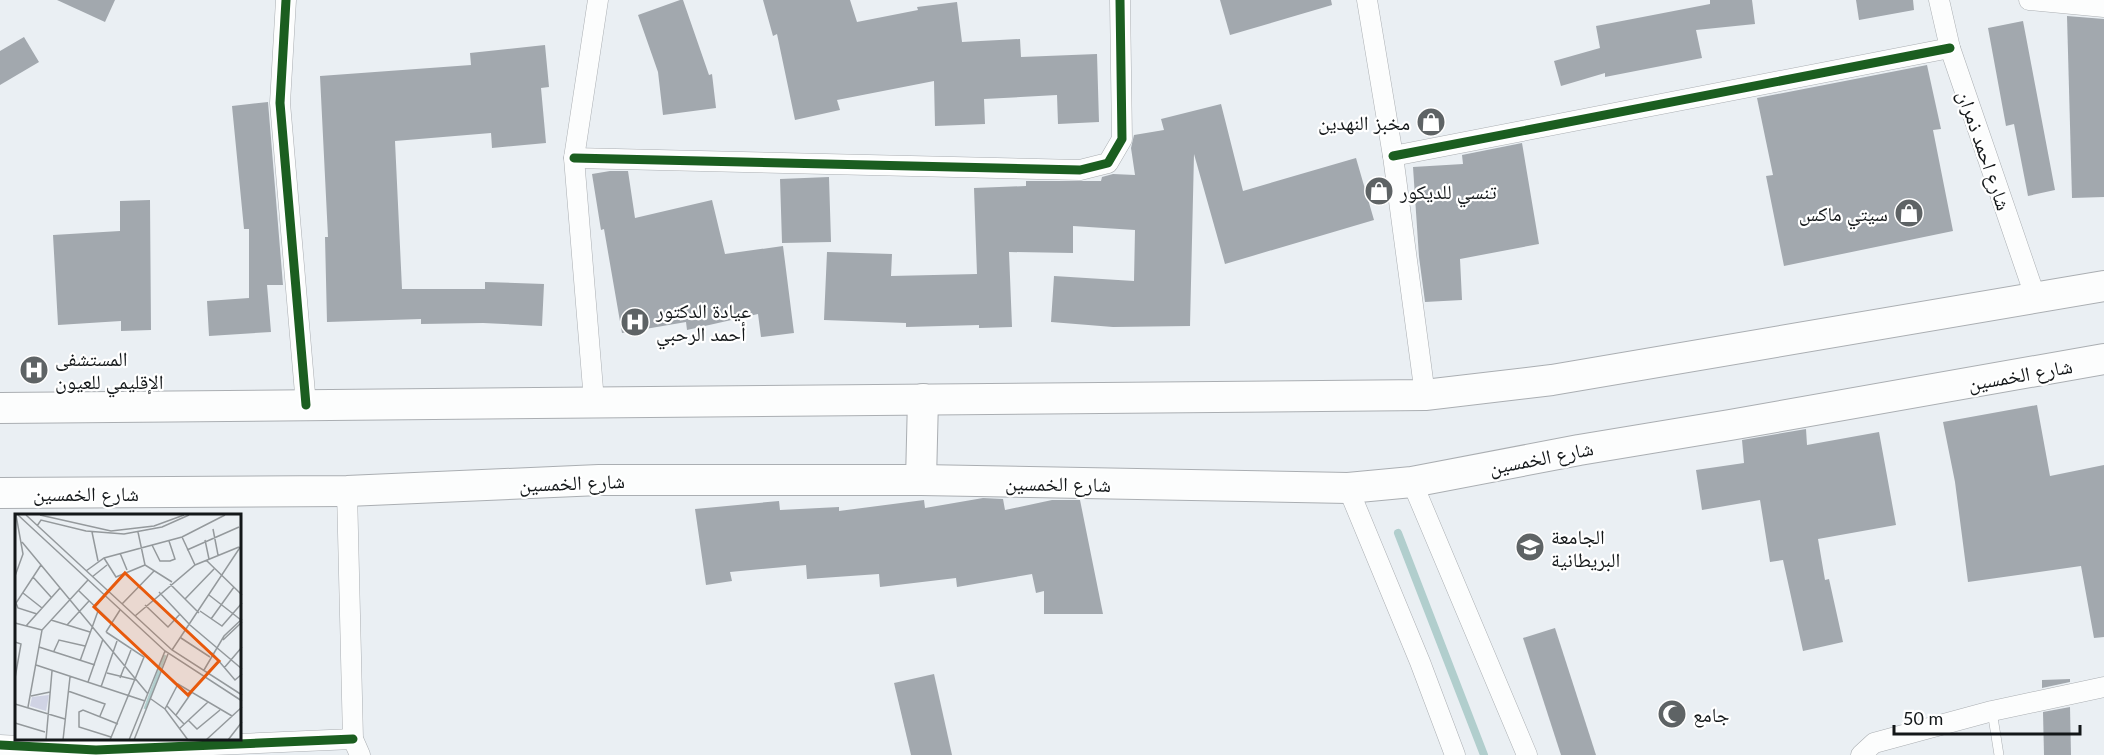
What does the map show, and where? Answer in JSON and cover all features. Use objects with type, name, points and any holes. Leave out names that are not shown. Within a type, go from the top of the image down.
[{"type":"main road","points":[[0,408],[1425,395],[1552,381],[2104,286]]},
{"type":"main road","name":"شارع الخمسين","points":[[0,493],[347,491],[599,480],[921,480],[1348,488],[1412,482],[1579,450],[2104,359]]},
{"type":"main road","points":[[921,480],[923,399]]},
{"type":"street","points":[[286,0],[280,103],[306,405]]},
{"type":"street","points":[[594,401],[574,158],[598,0]]},
{"type":"street","points":[[574,158],[1080,170],[1108,163],[1122,139],[1120,0]]},
{"type":"street","points":[[1367,0],[1393,156],[1425,395]]},
{"type":"street","name":"شارع احمد ذمران","points":[[1939,0],[1950,48],[2036,299]]},
{"type":"street","points":[[2029,0],[2104,7]]},
{"type":"street","points":[[1393,156],[1950,48]]},
{"type":"street","points":[[1412,482],[1527,755]]},
{"type":"street","points":[[1348,488],[1420,662],[1455,755]]},
{"type":"street","points":[[0,744],[97,752],[357,747],[347,491]]},
{"type":"street","points":[[1862,755],[1874,743],[1992,711],[2104,687]]},
{"type":"lane","points":[[1992,711],[1999,755]]},
{"type":"building","points":[[57,0],[115,0],[105,22]]},
{"type":"building","points":[[683,0],[709,75],[712,74],[716,108],[663,115],[658,72],[638,15]]},
{"type":"building","points":[[763,0],[850,0],[857,22],[918,10],[917,7],[957,2],[962,42],[1020,39],[1021,57],[1097,54],[1099,122],[1058,124],[1057,95],[984,99],[985,124],[935,126],[934,81],[837,100],[840,110],[795,120],[777,34],[773,36]]},
{"type":"building","points":[[1220,0],[1331,0],[1332,5],[1230,35]]},
{"type":"building","points":[[1710,0],[1752,0],[1755,24],[1696,30],[1702,58],[1605,77],[1605,73],[1561,86],[1554,61],[1600,48],[1596,26],[1710,4]]},
{"type":"building","points":[[1856,0],[1913,0],[1914,10],[1859,20]]},
{"type":"building","points":[[2067,16],[2104,19],[2104,197],[2072,198]]},
{"type":"building","points":[[2023,21],[2055,190],[2028,196],[2014,124],[2006,126],[1988,28]]},
{"type":"building","points":[[24,37],[39,62],[0,85],[0,51]]},
{"type":"building","points":[[545,45],[549,87],[541,88],[546,143],[492,148],[491,133],[395,141],[402,289],[485,289],[485,282],[544,284],[542,326],[483,323],[421,324],[421,319],[327,322],[325,237],[328,237],[320,76],[471,65],[470,53]]},
{"type":"building","points":[[1927,65],[1941,129],[1933,130],[1953,231],[1784,266],[1766,176],[1773,175],[1757,98]]},
{"type":"building","points":[[268,102],[283,285],[267,285],[271,332],[209,336],[207,301],[249,298],[249,229],[244,229],[232,106]]},
{"type":"building","points":[[1221,104],[1243,191],[1356,158],[1374,220],[1225,264],[1194,154],[1190,326],[1113,327],[1051,322],[1054,276],[1134,281],[1135,230],[1073,226],[1073,253],[1009,252],[1012,327],[979,328],[979,325],[906,327],[906,323],[824,320],[827,252],[892,254],[891,276],[977,274],[974,188],[1026,186],[1026,181],[1101,181],[1102,177],[1113,174],[1135,175],[1131,148],[1134,135],[1164,130],[1161,119]]},
{"type":"building","points":[[1522,143],[1539,244],[1460,259],[1462,300],[1425,302],[1419,257],[1413,167],[1463,164],[1462,155]]},
{"type":"building","points":[[628,171],[635,218],[712,200],[725,254],[783,246],[794,333],[761,337],[758,314],[687,330],[686,322],[622,333],[592,174]]},
{"type":"building","points":[[829,177],[831,242],[782,243],[780,179]]},
{"type":"building","points":[[150,200],[151,330],[121,331],[121,321],[58,325],[53,235],[120,231],[120,201]]},
{"type":"building","points":[[2037,405],[2050,476],[2104,465],[2104,637],[2094,638],[2081,566],[1968,582],[1955,482],[1943,422]]},
{"type":"building","points":[[1806,429],[1807,445],[1879,432],[1896,525],[1818,539],[1825,580],[1829,579],[1843,642],[1803,651],[1783,560],[1770,562],[1760,500],[1702,510],[1696,470],[1744,463],[1742,440]]},
{"type":"building","points":[[983,498],[1003,499],[1005,510],[1052,500],[1080,500],[1103,614],[1044,614],[1044,591],[1036,593],[1032,574],[957,587],[956,578],[880,587],[879,574],[807,579],[806,565],[730,572],[732,581],[706,585],[695,509],[779,501],[780,510],[839,507],[839,511],[924,500],[925,508]]},
{"type":"building","points":[[1555,628],[1596,755],[1561,755],[1523,638]]},
{"type":"building","points":[[934,674],[952,755],[911,755],[894,683]]},
{"type":"building","points":[[2070,679],[2070,682],[2042,688],[2042,680]]},
{"type":"building","points":[[2070,707],[2071,755],[2044,755],[2043,712]]},
{"type":"waterway","points":[[1398,533],[1484,755]]},
{"type":"cycle path","points":[[286,0],[280,103],[306,405]]},
{"type":"cycle path","points":[[574,158],[1080,170],[1108,163],[1122,139],[1120,0]]},
{"type":"cycle path","points":[[1393,156],[1950,48]]},
{"type":"cycle path","points":[[0,745],[96,750],[353,739]]},
{"type":"place","name":"مخبز النهدين","points":[[1431,122]]},
{"type":"place","name":"تنسي للديكور","points":[[1379,191]]},
{"type":"place","name":"سيتي ماكس","points":[[1909,213]]},
{"type":"place","name":"عيادة الدكتور أحمد الرحبي","points":[[635,322]]},
{"type":"place","name":"المستشفى الإقليمي للعيون","points":[[34,370]]},
{"type":"place","name":"الجامعة البريطانية","points":[[1530,547]]},
{"type":"place","name":"جامع","points":[[1672,714]]}]
